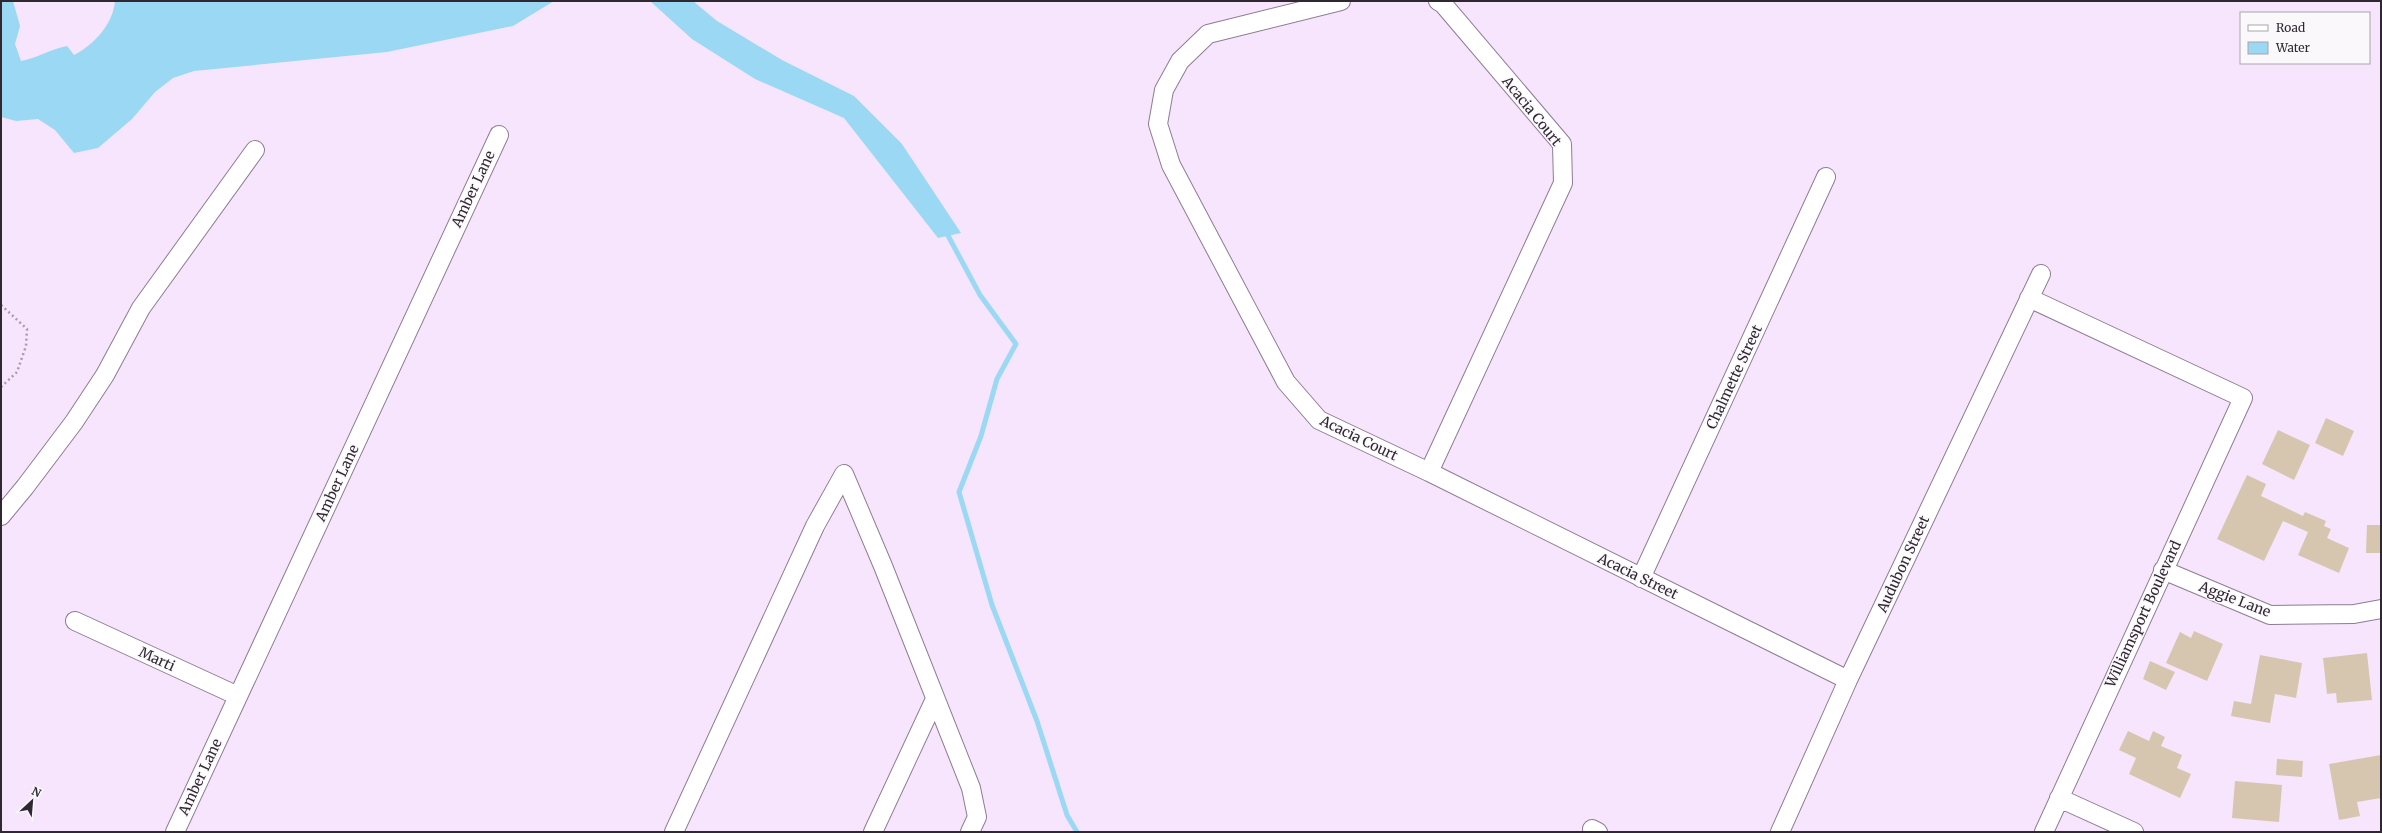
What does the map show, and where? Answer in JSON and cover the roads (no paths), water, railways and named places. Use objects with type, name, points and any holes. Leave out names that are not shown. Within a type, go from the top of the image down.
[{"type":"street","name":"Acacia Court","points":[[1341,1],[1208,34],[1180,61],[1164,90],[1158,124],[1171,165],[1286,382],[1319,420],[1429,472],[1563,183],[1562,144],[1443,4],[1438,1]]},
{"type":"street","name":"Amber Lane","points":[[175,832],[499,135]]},
{"type":"street","points":[[1,516],[74,422],[105,375],[141,308],[255,150]]},
{"type":"street","name":"Chalmette Street","points":[[1641,578],[1826,177]]},
{"type":"street","name":"Audubon Street","points":[[1780,832],[1848,680],[2040,274]]},
{"type":"street","name":"Williamsport Boulevard","points":[[2029,298],[2243,398],[2044,832]]},
{"type":"street","name":"Acacia Street","points":[[1429,472],[1848,680]]},
{"type":"street","points":[[674,832],[815,526],[844,474],[883,566],[971,788],[977,817],[970,832]]},
{"type":"street","name":"Aggie Lane","points":[[2163,570],[2270,615],[2354,614],[2381,609]]},
{"type":"street","name":"Marti","points":[[75,621],[238,696]]},
{"type":"street","points":[[873,832],[936,699]]},
{"type":"street","points":[[2059,798],[2134,832]]},
{"type":"water","points":[[1,1],[13,1],[20,26],[15,44],[21,61],[67,46],[74,55],[89,46],[101,33],[111,18],[115,1],[554,1],[513,26],[387,52],[194,71],[173,78],[155,92],[132,119],[98,148],[74,153],[55,130],[38,119],[16,121],[1,117]]},
{"type":"water","points":[[650,1],[693,1],[717,21],[782,60],[854,96],[902,144],[961,233],[938,238],[844,118],[755,79],[692,39]]},
{"type":"waterway","points":[[945,230],[980,295],[1016,344],[997,379],[981,436],[959,492],[992,605],[1037,721],[1067,815],[1077,832]]}]
